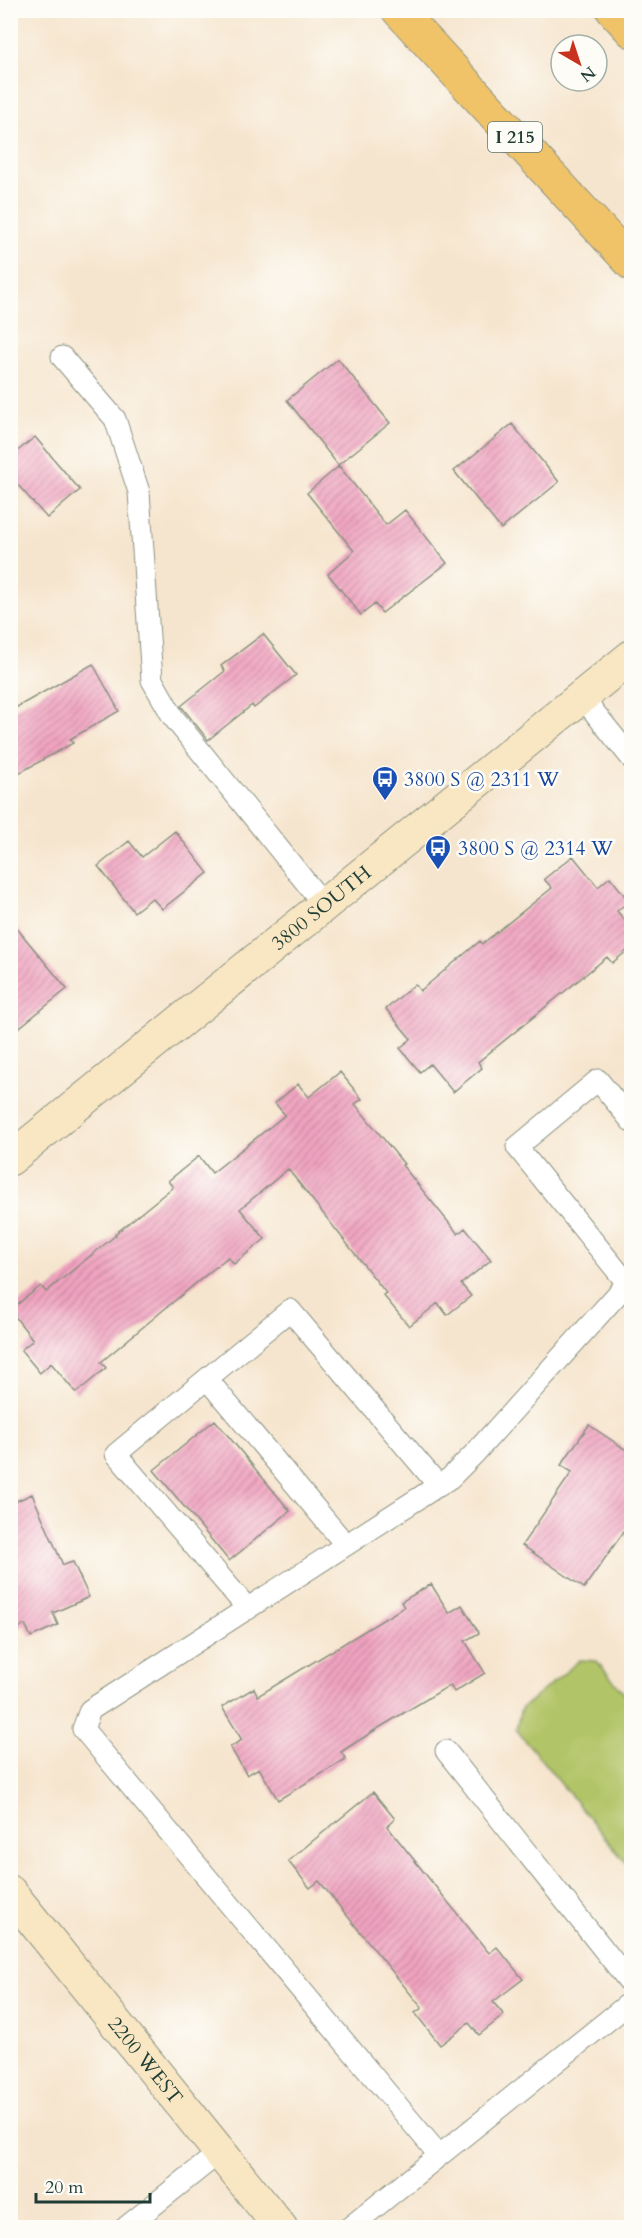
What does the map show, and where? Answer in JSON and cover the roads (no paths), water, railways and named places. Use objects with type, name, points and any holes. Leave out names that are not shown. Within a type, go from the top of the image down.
[{"type":"highway","name":"I 215","points":[[398,10],[632,264]]},
{"type":"highway","points":[[613,10],[632,31]]},
{"type":"street","name":"3800 SOUTH","points":[[10,1159],[632,656]]},
{"type":"street","name":"2200 WEST","points":[[10,1892],[281,2228]]},
{"type":"lane","points":[[62,357],[115,419],[139,492],[152,680],[173,717],[324,905]]},
{"type":"lane","points":[[582,697],[632,759]]},
{"type":"lane","points":[[439,2155],[83,1729],[90,1710],[450,1478],[475,1453],[629,1281],[517,1146],[598,1080],[632,1122]]},
{"type":"lane","points":[[248,1609],[116,1454],[290,1310],[438,1486]]},
{"type":"lane","points":[[207,1379],[346,1545]]},
{"type":"lane","points":[[446,1752],[632,1985]]},
{"type":"lane","points":[[350,2228],[632,2001]]},
{"type":"lane","points":[[125,2228],[220,2152]]},
{"type":"place","name":"3800 S @ 2311 W","points":[[385,802]]},
{"type":"place","name":"3800 S @ 2314 W","points":[[438,871]]}]
